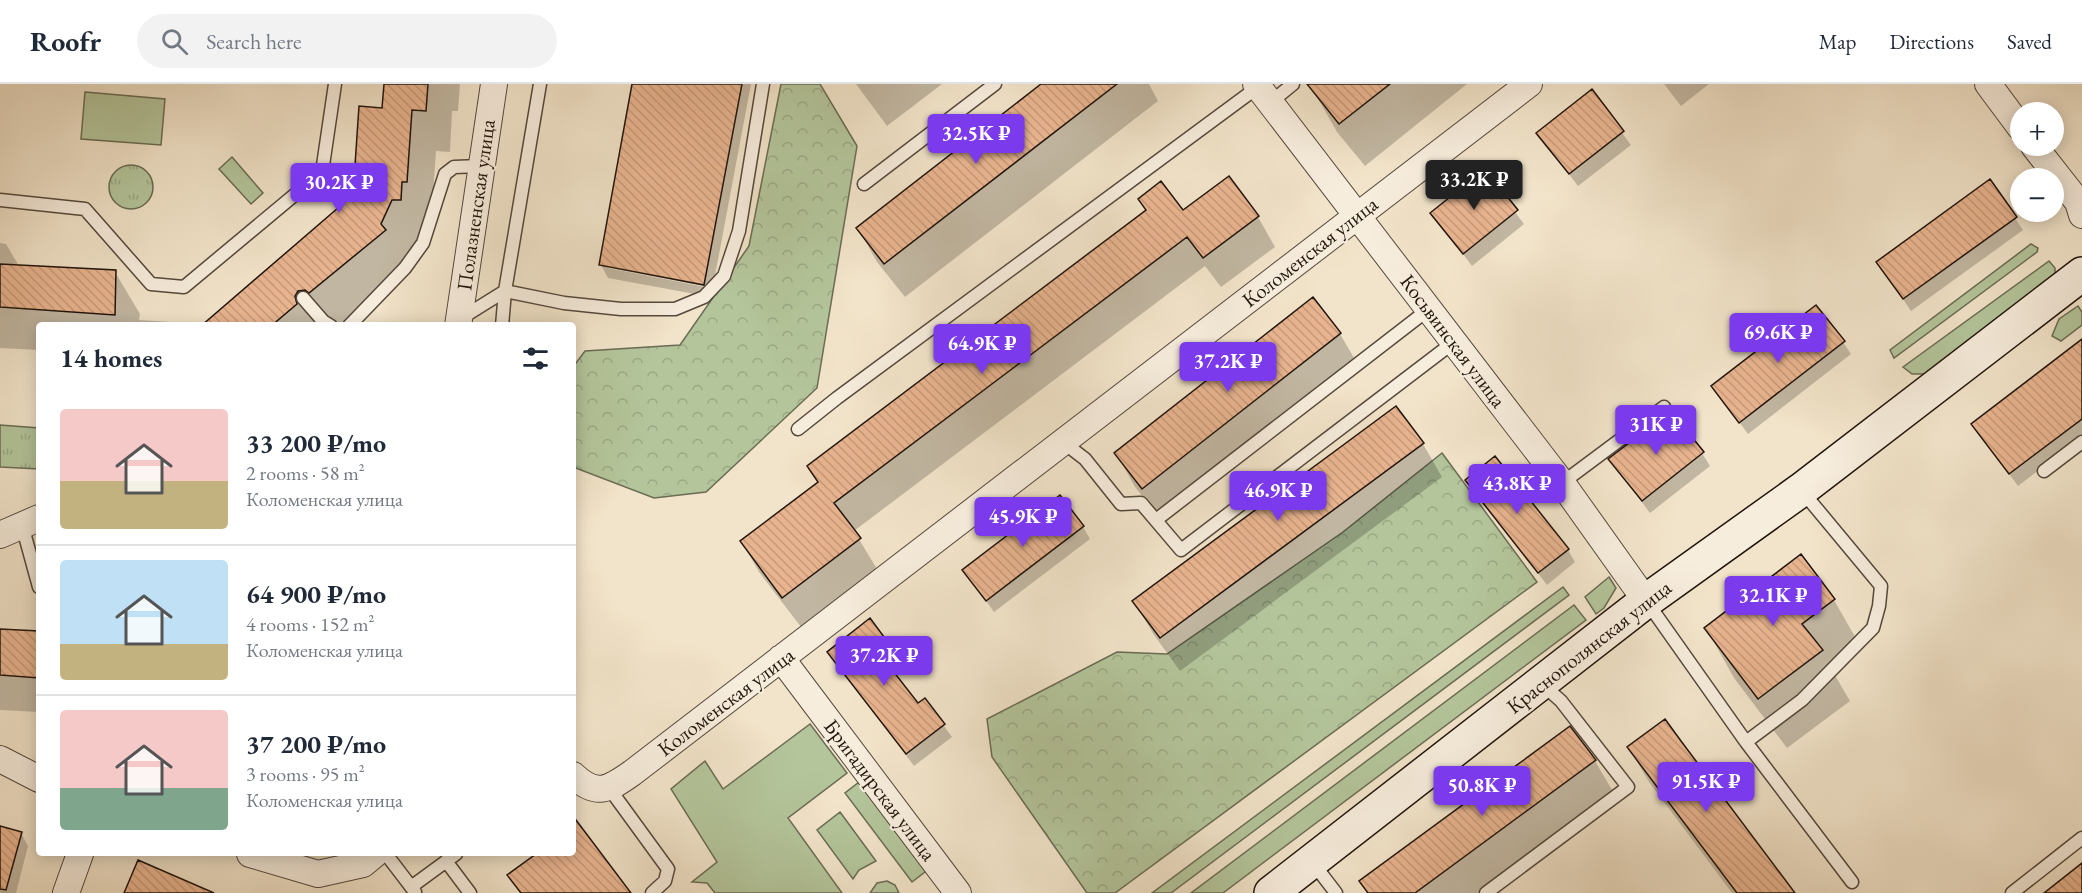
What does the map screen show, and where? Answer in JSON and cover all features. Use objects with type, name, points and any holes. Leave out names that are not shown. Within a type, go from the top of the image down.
[{"type":"main road","name":"Краснополянская улица","points":[[1271,893],[1646,601],[1801,490],[2082,274]]},
{"type":"street","name":"Полазненская улица","points":[[459,322],[494,84]]},
{"type":"street","name":"Коломенская улица","points":[[609,788],[632,773],[1529,84]]},
{"type":"street","points":[[1988,84],[2010,114]]},
{"type":"street","name":"Косьвинская улица","points":[[1262,91],[1562,483],[1646,601]]},
{"type":"street","points":[[2042,156],[2078,202],[2082,215]]},
{"type":"street","name":"Бригадирская улица","points":[[781,658],[958,893]]},
{"type":"street","points":[[0,759],[36,777]]},
{"type":"street","points":[[576,778],[585,786],[600,790],[609,788]]},
{"type":"street","points":[[66,893],[79,856]]},
{"type":"street","points":[[257,856],[318,874],[363,864],[373,856]]},
{"type":"lane","points":[[0,200],[85,209],[151,284],[184,287],[322,171],[335,84]]},
{"type":"lane","points":[[502,322],[505,291],[540,84]]},
{"type":"lane","points":[[460,322],[505,291],[564,303],[621,309],[675,309],[704,297],[724,276],[739,231],[763,84]]},
{"type":"lane","points":[[864,184],[995,84]]},
{"type":"lane","points":[[798,429],[837,398],[1262,91],[1293,84]]},
{"type":"lane","points":[[353,322],[405,268],[423,243],[445,174],[454,167],[481,166]]},
{"type":"lane","points":[[303,298],[325,322]]},
{"type":"lane","points":[[1156,520],[1429,309]]},
{"type":"lane","points":[[1064,442],[1085,459],[1121,504],[1141,503],[1181,550],[1454,342]]},
{"type":"lane","points":[[1562,483],[1664,407]]},
{"type":"lane","points":[[2044,471],[2082,442]]},
{"type":"lane","points":[[1746,742],[1802,700],[1850,653],[1873,628],[1880,606],[1881,586],[1801,490]]},
{"type":"lane","points":[[20,526],[36,577]]},
{"type":"lane","points":[[1646,601],[1746,742],[1852,882]]},
{"type":"lane","points":[[1486,893],[1628,787],[1561,701],[1541,683]]},
{"type":"lane","points":[[609,788],[668,869],[665,881],[652,893]]},
{"type":"lane","points":[[2012,893],[2082,838]]},
{"type":"lane","points":[[388,856],[414,890],[451,857],[470,893]]},
{"type":"lane","points":[[1312,863],[1336,893]]},
{"type":"green space","points":[[781,84],[820,84],[857,146],[817,388],[706,492],[654,498],[576,468],[576,363],[585,351],[680,345],[749,246]]},
{"type":"green space","points":[[85,92],[165,99],[161,145],[81,139]]},
{"type":"green space","points":[[232,157],[263,193],[251,204],[219,169]]},
{"type":"green space","points":[[131,165],[146,172],[153,187],[146,202],[131,209],[116,202],[109,187],[116,172]]},
{"type":"green space","points":[[2031,244],[2038,248],[2037,252],[1894,358],[1890,350]]},
{"type":"green space","points":[[2049,261],[2055,268],[2055,275],[1927,374],[1912,374],[1903,367]]},
{"type":"green space","points":[[2078,306],[2082,312],[2082,325],[2061,341],[2052,336],[2059,319]]},
{"type":"green space","points":[[0,425],[36,428],[36,469],[0,467]]},
{"type":"green space","points":[[1442,453],[1537,582],[1115,893],[1087,893],[992,757],[987,719],[1117,652],[1167,654],[1343,532]]},
{"type":"green space","points":[[1609,577],[1616,588],[1604,608],[1596,614],[1585,597]]},
{"type":"green space","points":[[1563,587],[1569,595],[1171,893],[1152,893]]},
{"type":"green space","points":[[1574,605],[1586,620],[1223,893],[1191,893]]},
{"type":"green space","points":[[810,724],[847,773],[788,818],[842,893],[715,893],[707,883],[692,882],[717,862],[671,789],[705,761],[723,789]]},
{"type":"green space","points":[[863,779],[930,868],[912,882],[845,793]]},
{"type":"green space","points":[[840,812],[876,861],[859,870],[853,879],[817,830]]},
{"type":"green space","points":[[887,881],[895,885],[899,893],[870,893],[877,883]]},
{"type":"building","points":[[384,84],[428,84],[426,111],[412,110],[407,182],[402,182],[401,200],[392,200],[381,224],[386,230],[309,293],[305,290],[298,291],[295,296],[297,304],[276,322],[206,322],[353,195],[359,106],[382,108]]},
{"type":"building","points":[[632,84],[742,84],[704,285],[599,265]]},
{"type":"building","points":[[1041,84],[1117,84],[884,264],[856,228]]},
{"type":"building","points":[[1307,84],[1390,84],[1339,124]]},
{"type":"building","points":[[1592,89],[1624,131],[1569,174],[1536,133]]},
{"type":"building","points":[[1485,169],[1518,210],[1463,254],[1430,213]]},
{"type":"building","points":[[1229,176],[1259,216],[1203,258],[1187,237],[834,503],[861,538],[782,598],[740,541],[818,482],[807,466],[1146,210],[1138,199],[1161,181],[1183,210]]},
{"type":"building","points":[[1990,179],[2010,207],[2010,222],[1903,299],[1876,262]]},
{"type":"building","points":[[0,264],[116,270],[115,315],[0,307]]},
{"type":"building","points":[[1313,297],[1341,333],[1142,489],[1114,453]]},
{"type":"building","points":[[1816,305],[1845,341],[1739,423],[1711,386]]},
{"type":"building","points":[[2082,339],[2082,419],[2009,474],[1971,424]]},
{"type":"building","points":[[1396,406],[1424,443],[1160,638],[1132,601]]},
{"type":"building","points":[[1671,411],[1704,452],[1642,501],[1608,459]]},
{"type":"building","points":[[1495,456],[1569,549],[1538,573],[1465,480]]},
{"type":"building","points":[[1060,495],[1084,526],[986,601],[962,570]]},
{"type":"building","points":[[1801,554],[1835,599],[1802,624],[1823,650],[1758,699],[1704,628]]},
{"type":"building","points":[[870,618],[890,645],[879,653],[918,703],[925,698],[945,724],[906,754],[827,652]]},
{"type":"building","points":[[0,629],[36,631],[36,678],[0,675]]},
{"type":"building","points":[[1665,719],[1795,893],[1737,893],[1627,747]]},
{"type":"building","points":[[1570,726],[1596,760],[1415,893],[1368,893],[1359,881]]},
{"type":"building","points":[[576,820],[631,893],[521,893],[507,875],[533,856],[576,856]]},
{"type":"building","points":[[0,826],[22,832],[6,890],[0,889]]},
{"type":"building","points":[[138,860],[214,893],[124,893]]},
{"type":"building","points":[[2082,863],[2082,893],[2044,893]]}]
